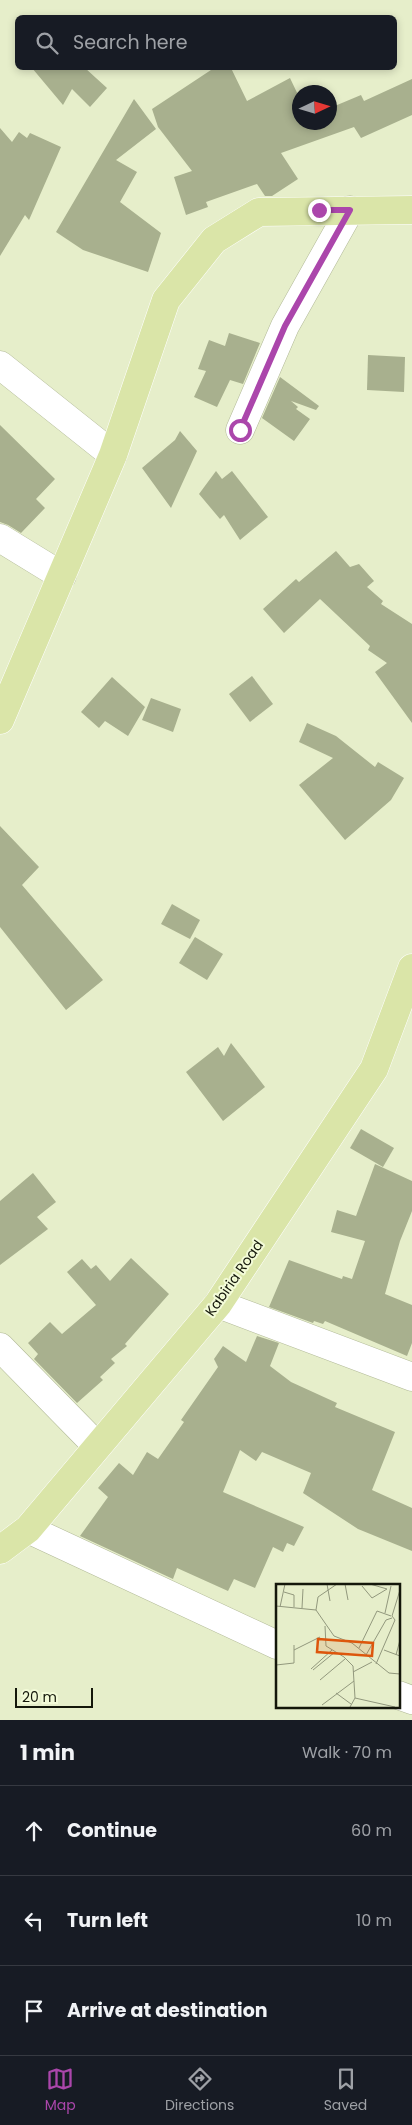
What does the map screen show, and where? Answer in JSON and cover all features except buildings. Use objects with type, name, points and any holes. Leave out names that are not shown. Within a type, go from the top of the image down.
[{"type":"main road","points":[[0,720],[113,455],[166,300],[214,240],[259,212],[412,210]]},
{"type":"main road","name":"Kabiria Road","points":[[0,1550],[28,1529],[218,1304],[374,1069],[412,968]]},
{"type":"street","points":[[240,430],[285,326],[350,210]]},
{"type":"street","points":[[0,364],[113,455]]},
{"type":"street","points":[[0,538],[62,576]]},
{"type":"street","points":[[218,1304],[412,1377]]},
{"type":"street","points":[[0,1347],[97,1446]]},
{"type":"street","points":[[28,1529],[276,1645]]},
{"type":"street","points":[[400,1696],[412,1700]]},
{"type":"route","points":[[240,430],[285,326],[350,210],[319,210]]}]
